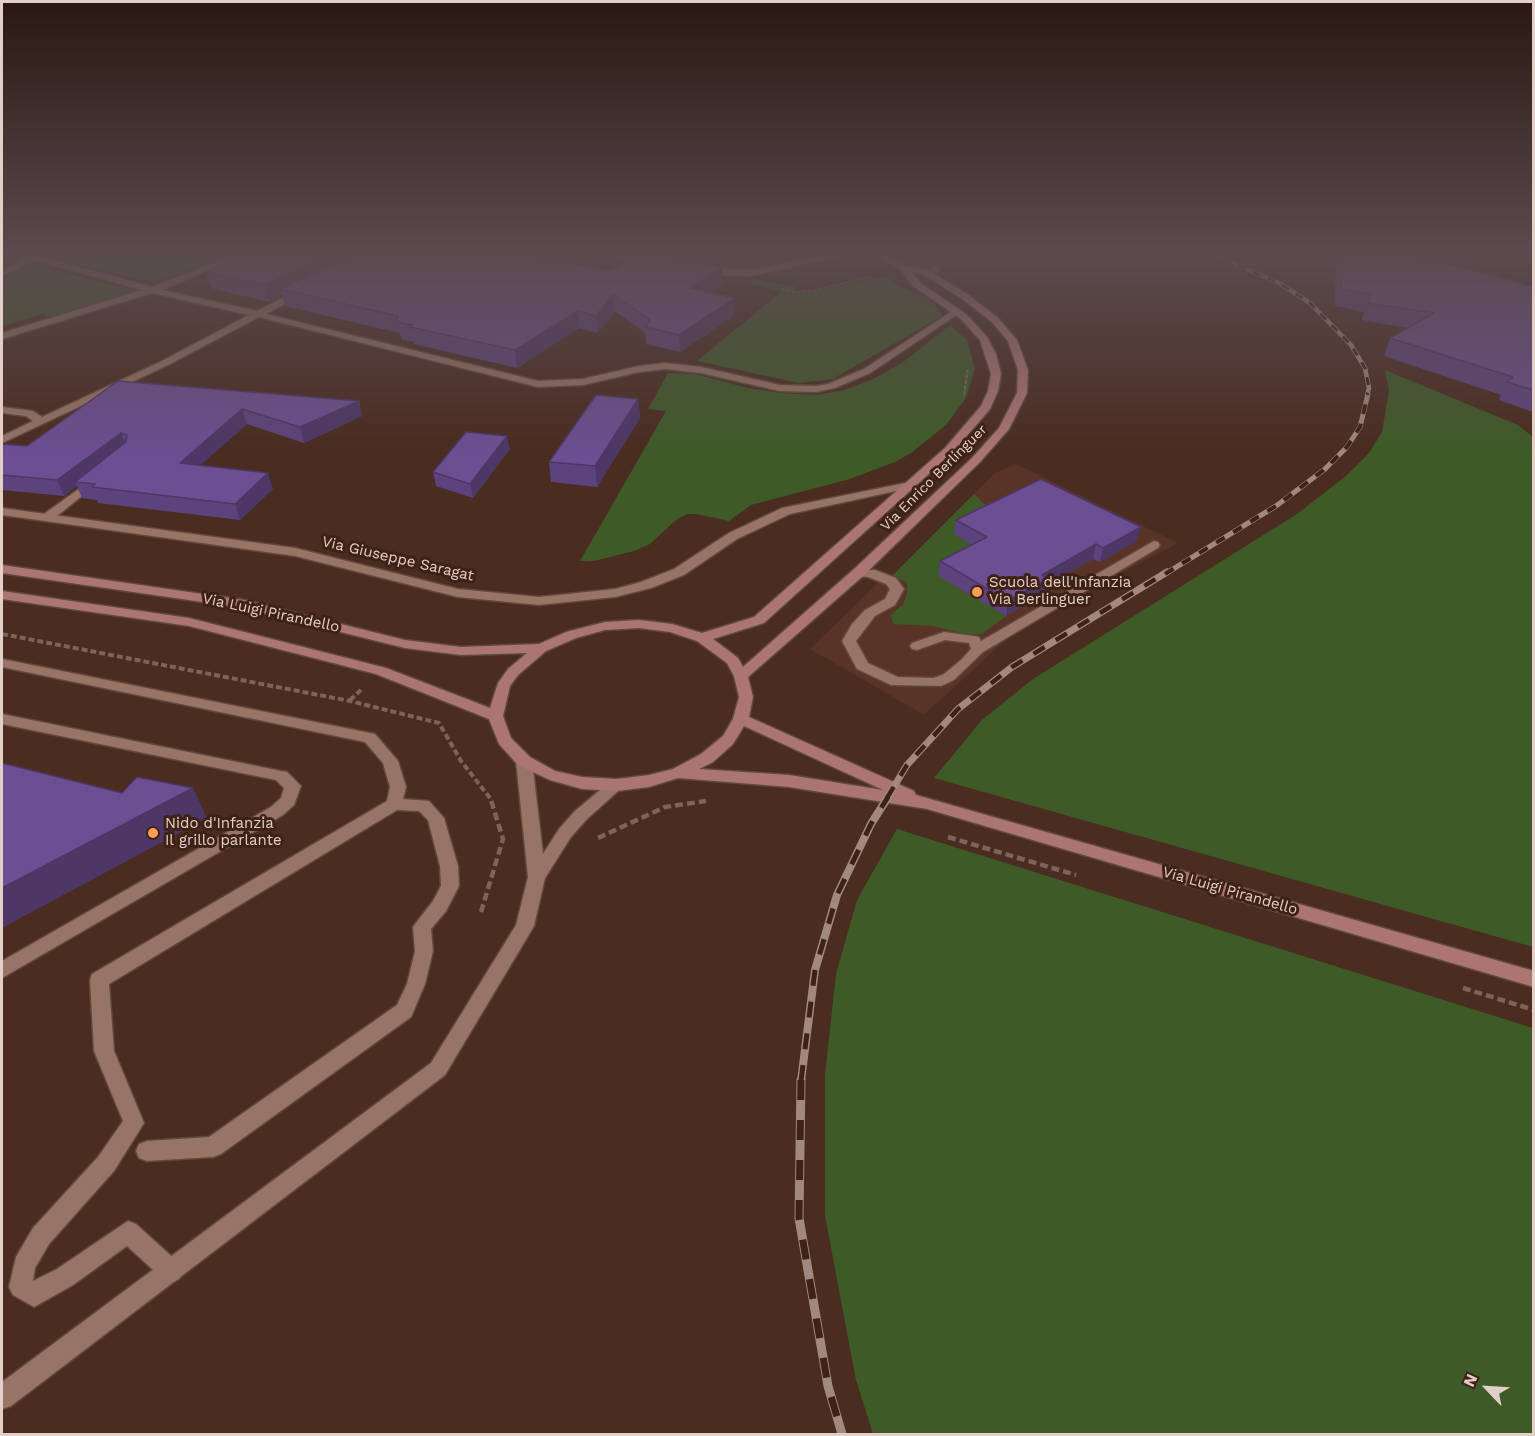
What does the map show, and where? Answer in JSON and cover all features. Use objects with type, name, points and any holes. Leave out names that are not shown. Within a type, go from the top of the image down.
[{"type":"street","points":[[2,336],[54,320]]},
{"type":"street","points":[[2,440],[165,363],[246,320]]},
{"type":"street","points":[[281,320],[538,384],[583,382],[639,369],[666,366],[701,369],[762,384],[800,390],[831,386],[867,371],[945,320]]},
{"type":"street","name":"Via Enrico Berlinguer","points":[[702,639],[759,620],[949,450],[986,407],[993,391],[996,374],[984,339],[965,320]]},
{"type":"street","name":"Via Enrico Berlinguer","points":[[741,676],[858,573],[976,460],[1004,429],[1022,393],[1023,370],[1012,340],[995,320]]},
{"type":"street","points":[[2,410],[29,413],[40,421]]},
{"type":"street","points":[[48,517],[100,476]]},
{"type":"street","name":"Via Giuseppe Saragat","points":[[2,512],[295,552],[458,593],[539,601],[615,593],[646,585],[679,572],[733,536],[786,511],[910,485]]},
{"type":"street","points":[[858,573],[870,573],[891,581],[897,589],[890,602],[870,613],[857,627],[849,641],[862,666],[896,682],[936,683],[949,677],[978,649],[1154,545]]},
{"type":"street","name":"Via Luigi Pirandello","points":[[2,569],[244,604],[405,644],[461,651],[541,648]]},
{"type":"street","name":"Via Luigi Pirandello","points":[[2,595],[189,622],[381,671],[496,716]]},
{"type":"street","points":[[605,626],[672,628],[702,639],[733,661],[741,676],[746,697],[741,719],[728,740],[707,758],[678,772],[649,781],[617,785],[582,783],[550,775],[524,761],[504,740],[496,716],[503,686],[525,659],[541,648],[571,634],[605,626]]},
{"type":"street","points":[[917,646],[944,636],[974,640],[978,649]]},
{"type":"street","points":[[2,663],[370,738],[382,750],[393,768],[398,787],[394,804]]},
{"type":"street","points":[[2,719],[281,776],[292,786],[288,801],[277,811],[2,970]]},
{"type":"street","name":"Via Luigi Pirandello","points":[[741,719],[927,803]]},
{"type":"street","points":[[524,761],[537,877]]},
{"type":"street","name":"Via Luigi Pirandello","points":[[678,772],[789,781],[927,803],[1533,979]]},
{"type":"street","points":[[2,1397],[438,1069],[525,926],[537,877],[565,833],[581,815],[617,785]]},
{"type":"street","points":[[147,1151],[213,1147],[404,1011],[416,984],[424,951],[422,927],[440,906],[450,886],[449,866],[436,818],[423,805],[394,804],[99,980],[104,1051],[134,1124],[106,1164],[41,1236],[24,1265],[21,1287],[34,1295],[65,1277],[128,1232],[171,1271]]},
{"type":"path","points":[[962,406],[969,361]]},
{"type":"path","points":[[565,833],[584,844],[665,807],[708,801]]},
{"type":"path","points":[[481,912],[503,839],[532,835]]},
{"type":"path","points":[[941,835],[1088,878]]},
{"type":"path","points":[[1455,986],[1533,1010]]},
{"type":"shaded area","name":"Scuola dell'Infanzia Via Berlinguer","points":[[1016,464],[1178,543],[1071,599],[1010,636],[924,715],[810,649],[877,584],[893,575],[995,473]]},
{"type":"green space","points":[[2,320],[22,320],[2,326]]},
{"type":"green space","points":[[747,320],[935,320],[833,379],[799,383],[697,361]]},
{"type":"green space","points":[[950,325],[967,340],[975,369],[966,398],[946,425],[911,453],[895,462],[850,479],[751,505],[729,521],[687,514],[676,520],[650,544],[634,551],[594,561],[580,561],[666,411],[648,409],[668,373],[695,374],[748,388],[780,393],[816,395],[845,390],[873,379],[902,363]]},
{"type":"green space","points":[[1385,370],[1518,425],[1533,437],[1533,947],[934,778],[982,720],[1033,679],[1297,514],[1346,476],[1369,453],[1382,432],[1389,391]]},
{"type":"green space","points":[[974,494],[994,513],[984,551],[1006,616],[982,634],[965,634],[933,626],[894,624],[890,615],[903,605],[907,583],[893,575]]},
{"type":"green space","points":[[897,829],[1533,1028],[1533,1434],[873,1434],[856,1380],[825,1216],[825,1075],[836,974],[857,900]]},
{"type":"building","points":[[397,320],[563,320],[515,350],[410,327],[412,325],[397,322]]},
{"type":"building","points":[[650,320],[702,320],[679,335],[645,327]]},
{"type":"building","points":[[1422,320],[1533,320],[1533,390],[1507,382],[1513,377],[1390,338]]},
{"type":"building","points":[[118,381],[359,401],[300,427],[242,409],[180,463],[268,473],[235,504],[92,487],[95,484],[75,482],[126,442],[127,435],[121,433],[57,480],[2,475],[2,444],[27,446]]},
{"type":"building","points":[[596,395],[638,399],[595,466],[549,462]]},
{"type":"building","points":[[466,432],[507,436],[470,484],[433,472]]},
{"type":"building","points":[[1041,479],[1141,527],[1103,548],[1096,544],[1042,575],[1048,579],[1008,601],[940,561],[987,537],[956,520]]},
{"type":"building","points":[[2,763],[122,793],[137,777],[193,788],[2,888]]},
{"type":"railway","points":[[1327,320],[1351,345],[1365,368],[1369,388],[1367,395]]},
{"type":"railway","points":[[1165,574],[1276,506],[1325,469],[1347,447],[1360,427],[1368,394]]},
{"type":"railway","points":[[887,798],[907,765],[958,709],[1012,667],[1167,572]]},
{"type":"railway","points":[[801,1081],[815,970],[837,895],[871,824],[888,797]]},
{"type":"railway","points":[[801,1080],[799,1218],[828,1386],[842,1434]]},
{"type":"place","name":"Scuola dell'Infanzia Via Berlinguer","points":[[977,592]]},
{"type":"place","name":"Nido d'Infanzia Il grillo parlante","points":[[153,833]]}]
